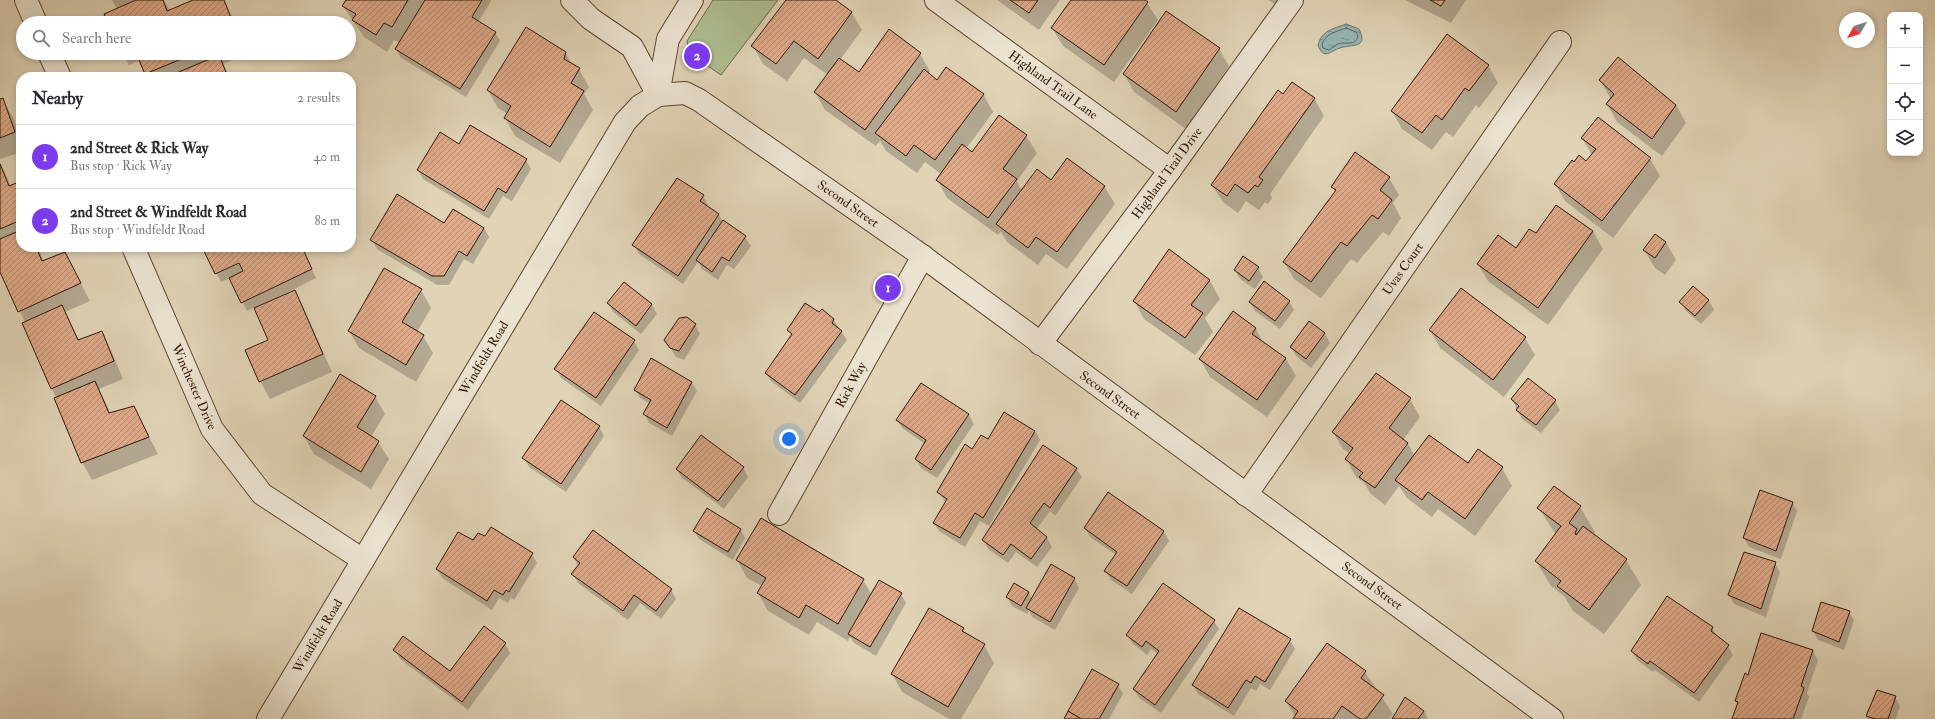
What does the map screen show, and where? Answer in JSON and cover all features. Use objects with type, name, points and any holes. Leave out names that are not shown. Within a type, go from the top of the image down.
[{"type":"street","points":[[26,0],[33,16]]},
{"type":"street","points":[[572,0],[591,19],[632,47],[658,95]]},
{"type":"street","points":[[658,95],[668,39],[692,0]]},
{"type":"street","name":"Highland Trail Lane","points":[[936,0],[1170,170]]},
{"type":"street","name":"Highland Trail Drive","points":[[1040,344],[1170,170],[1292,0]]},
{"type":"street","name":"Uvas Court","points":[[1246,495],[1560,42]]},
{"type":"street","points":[[52,60],[58,72]]},
{"type":"street","name":"Second Street","points":[[658,95],[685,93],[699,100],[923,256],[1040,344],[1552,719]]},
{"type":"street","name":"Windfeldt Road","points":[[268,719],[625,122],[640,106],[658,95]]},
{"type":"street","name":"Winchester Drive","points":[[135,252],[212,429],[262,494],[363,560]]},
{"type":"street","name":"Rick Way","points":[[779,514],[923,256]]},
{"type":"green space","points":[[713,0],[778,0],[721,75],[689,53],[687,41]]},
{"type":"water","points":[[1346,24],[1359,29],[1362,35],[1362,40],[1360,43],[1340,48],[1328,54],[1323,53],[1318,45],[1322,36],[1332,29]]},
{"type":"building","points":[[136,0],[163,0],[167,11],[193,0],[224,0],[230,16],[105,16],[104,14]]},
{"type":"building","points":[[346,0],[408,0],[392,27],[384,23],[376,35],[356,22],[356,16],[355,16],[356,14],[342,6]]},
{"type":"building","points":[[425,0],[482,0],[472,17],[496,32],[460,89],[395,49]]},
{"type":"building","points":[[786,0],[836,0],[852,12],[818,59],[794,41],[776,64],[751,46]]},
{"type":"building","points":[[1010,0],[1038,0],[1029,13]]},
{"type":"building","points":[[1071,0],[1145,0],[1148,2],[1104,65],[1051,28]]},
{"type":"building","points":[[1430,0],[1445,0],[1441,6]]},
{"type":"building","points":[[1166,11],[1220,48],[1176,112],[1123,74]]},
{"type":"building","points":[[526,27],[566,52],[564,59],[580,68],[571,83],[584,91],[550,147],[504,118],[511,106],[487,90]]},
{"type":"building","points":[[889,29],[921,53],[865,130],[814,92],[839,58],[859,72]]},
{"type":"building","points":[[1447,34],[1489,65],[1469,91],[1465,88],[1442,120],[1436,115],[1422,133],[1391,111]]},
{"type":"building","points":[[1618,57],[1676,105],[1652,139],[1606,104],[1614,94],[1599,80]]},
{"type":"building","points":[[139,60],[179,60],[150,72],[144,72]]},
{"type":"building","points":[[207,60],[221,60],[226,72],[179,72]]},
{"type":"building","points":[[946,67],[984,94],[935,160],[914,145],[906,156],[875,133],[924,69],[937,80]]},
{"type":"building","points":[[1292,82],[1315,98],[1259,177],[1263,180],[1258,187],[1255,185],[1248,193],[1235,184],[1227,196],[1211,185],[1278,90],[1283,94]]},
{"type":"building","points":[[3,98],[15,132],[0,138],[0,99]]},
{"type":"building","points":[[999,115],[1027,135],[1003,169],[1017,179],[988,218],[936,180],[962,144],[972,152]]},
{"type":"building","points":[[1598,117],[1651,158],[1602,221],[1554,184],[1572,160],[1574,162],[1579,155],[1586,161],[1596,149],[1581,138]]},
{"type":"building","points":[[470,125],[527,159],[506,193],[498,188],[484,211],[417,170],[440,132],[459,144]]},
{"type":"building","points":[[1355,152],[1390,177],[1380,190],[1392,200],[1378,219],[1372,215],[1347,246],[1341,242],[1311,282],[1283,262],[1336,190],[1331,187]]},
{"type":"building","points":[[1067,158],[1105,186],[1057,252],[1036,237],[1028,248],[996,224],[1037,169],[1051,180]]},
{"type":"building","points":[[0,164],[9,186],[16,183],[16,222],[0,229]]},
{"type":"building","points":[[677,178],[704,195],[700,201],[719,214],[678,276],[632,245]]},
{"type":"building","points":[[397,194],[444,223],[453,209],[484,228],[467,256],[459,251],[444,276],[432,276],[370,240]]},
{"type":"building","points":[[1556,205],[1593,231],[1538,308],[1477,264],[1498,235],[1516,248],[1529,229],[1536,233]]},
{"type":"building","points":[[723,220],[746,236],[729,261],[722,257],[712,272],[696,260]]},
{"type":"building","points":[[16,232],[16,252],[38,252],[42,261],[65,252],[81,283],[18,312],[0,272],[0,239]]},
{"type":"building","points":[[1655,234],[1666,242],[1655,258],[1643,250]]},
{"type":"building","points":[[1169,249],[1210,280],[1191,305],[1203,313],[1185,338],[1133,301]]},
{"type":"building","points":[[204,252],[304,252],[312,269],[241,303],[229,278],[243,271],[239,263],[215,274]]},
{"type":"building","points":[[1243,256],[1259,267],[1249,281],[1234,270]]},
{"type":"building","points":[[384,268],[422,289],[402,322],[424,335],[406,365],[348,331]]},
{"type":"building","points":[[1264,281],[1290,301],[1275,321],[1249,302]]},
{"type":"building","points":[[624,282],[652,304],[636,326],[607,303]]},
{"type":"building","points":[[1693,286],[1709,300],[1695,316],[1679,302]]},
{"type":"building","points":[[1461,288],[1526,337],[1493,380],[1429,330]]},
{"type":"building","points":[[295,290],[323,354],[259,382],[245,350],[268,340],[254,308]]},
{"type":"building","points":[[805,303],[819,312],[822,309],[834,319],[832,323],[842,331],[795,395],[765,373],[792,334],[787,330]]},
{"type":"building","points":[[62,305],[78,340],[102,331],[114,361],[51,389],[22,323]]},
{"type":"building","points":[[1233,311],[1256,328],[1252,334],[1286,358],[1257,400],[1199,359]]},
{"type":"building","points":[[594,312],[635,340],[596,398],[554,369]]},
{"type":"building","points":[[687,317],[696,324],[679,351],[670,348],[664,340],[679,318]]},
{"type":"building","points":[[1309,321],[1325,333],[1306,359],[1290,347]]},
{"type":"building","points":[[651,358],[692,382],[667,428],[643,414],[651,400],[634,390]]},
{"type":"building","points":[[1376,373],[1411,398],[1389,428],[1408,443],[1375,488],[1359,477],[1363,473],[1345,459],[1353,448],[1332,432]]},
{"type":"building","points":[[340,374],[376,396],[357,427],[379,441],[361,472],[303,436]]},
{"type":"building","points":[[1528,378],[1556,400],[1536,425],[1516,410],[1519,406],[1511,399]]},
{"type":"building","points":[[95,381],[109,413],[134,406],[149,437],[81,463],[54,398]]},
{"type":"building","points":[[921,383],[969,414],[931,470],[915,459],[926,440],[896,420]]},
{"type":"building","points":[[561,400],[600,426],[561,484],[522,458]]},
{"type":"building","points":[[1004,412],[1035,431],[983,518],[975,513],[960,538],[933,523],[947,499],[937,492],[965,444],[972,449],[981,435],[988,439]]},
{"type":"building","points":[[701,435],[744,467],[718,501],[676,469]]},
{"type":"building","points":[[1429,435],[1468,463],[1478,449],[1503,467],[1465,519],[1428,492],[1422,500],[1395,480]]},
{"type":"building","points":[[1043,445],[1077,468],[1050,508],[1044,503],[1030,523],[1047,537],[1031,559],[1011,544],[1003,555],[982,540]]},
{"type":"building","points":[[1554,486],[1581,506],[1569,523],[1577,529],[1575,533],[1576,535],[1583,526],[1627,559],[1589,610],[1557,586],[1561,581],[1535,561],[1561,526],[1537,508]]},
{"type":"building","points":[[1760,490],[1793,502],[1776,551],[1743,538]]},
{"type":"building","points":[[1108,492],[1164,531],[1127,586],[1104,571],[1117,552],[1084,528]]},
{"type":"building","points":[[707,508],[741,529],[728,552],[693,531]]},
{"type":"building","points":[[761,518],[864,579],[838,624],[806,605],[799,618],[757,593],[766,578],[736,560]]},
{"type":"building","points":[[491,527],[533,553],[509,592],[506,590],[503,595],[494,590],[487,601],[436,569],[458,532],[473,540],[478,533],[485,536]]},
{"type":"building","points":[[593,530],[672,589],[656,611],[634,595],[623,611],[571,574],[580,563],[573,557]]},
{"type":"building","points":[[1744,552],[1776,562],[1761,609],[1728,595]]},
{"type":"building","points":[[1051,564],[1075,578],[1050,622],[1026,608]]},
{"type":"building","points":[[879,580],[902,593],[870,647],[848,634]]},
{"type":"building","points":[[1014,583],[1029,592],[1021,606],[1006,597]]},
{"type":"building","points":[[1163,583],[1215,620],[1155,705],[1133,689],[1159,651],[1146,641],[1142,647],[1126,635]]},
{"type":"building","points":[[1667,596],[1713,627],[1711,631],[1729,645],[1694,693],[1650,661],[1648,664],[1631,651]]},
{"type":"building","points":[[1821,602],[1850,611],[1839,642],[1812,631]]},
{"type":"building","points":[[929,608],[964,628],[962,631],[985,644],[948,707],[891,674]]},
{"type":"building","points":[[1239,608],[1291,639],[1265,682],[1255,676],[1251,683],[1246,680],[1228,708],[1192,685]]},
{"type":"building","points":[[484,626],[506,643],[462,702],[393,650],[403,636],[450,671]]},
{"type":"building","points":[[1761,633],[1813,650],[1801,686],[1804,688],[1793,719],[1732,719],[1738,702],[1735,701],[1745,673],[1748,675]]},
{"type":"building","points":[[1327,643],[1366,671],[1361,678],[1384,695],[1366,719],[1360,719],[1342,706],[1333,719],[1293,719],[1298,711],[1285,701]]},
{"type":"building","points":[[1092,669],[1119,684],[1099,719],[1081,719],[1068,711]]},
{"type":"building","points":[[1877,690],[1896,696],[1888,719],[1875,719],[1866,716]]},
{"type":"building","points":[[1405,697],[1424,711],[1418,719],[1392,719]]},
{"type":"building","points":[[1068,711],[1081,719],[1064,719]]},
{"type":"place","name":"2nd Street & Windfeldt Road","points":[[697,56]]},
{"type":"place","name":"2nd Street & Rick Way","points":[[888,288]]}]
